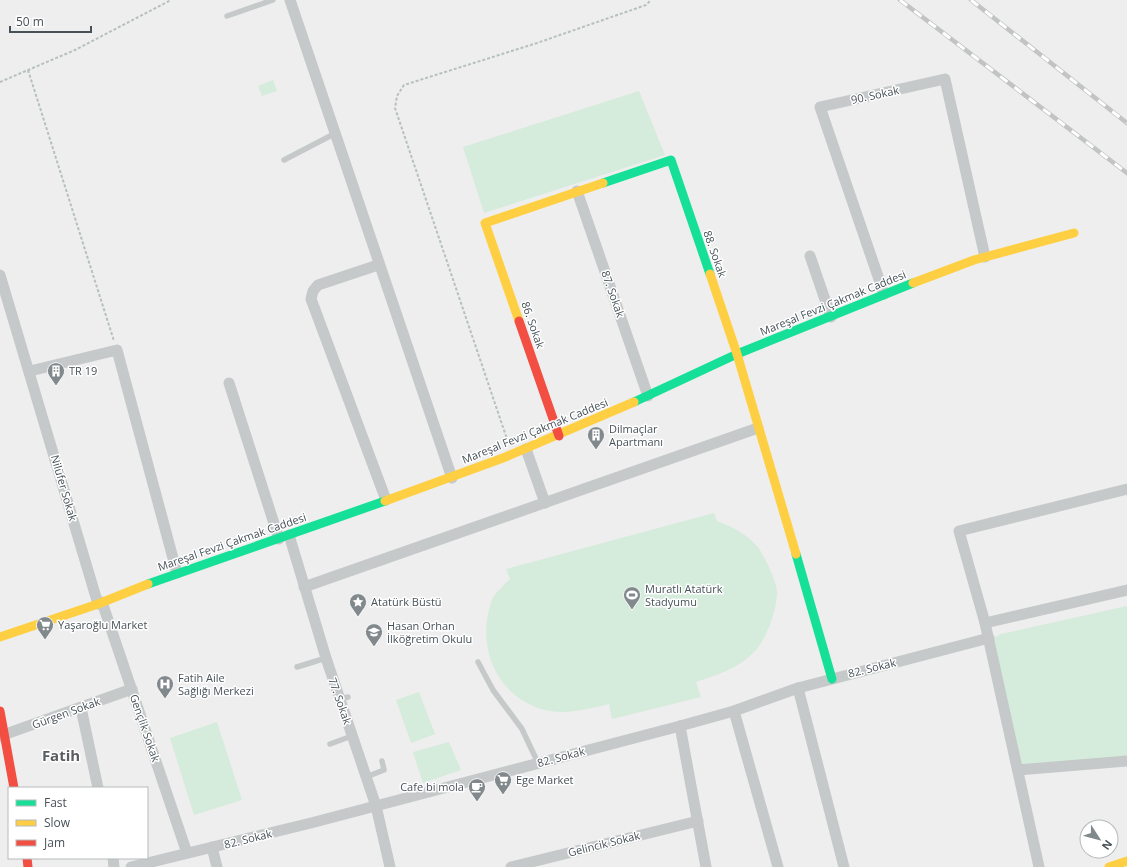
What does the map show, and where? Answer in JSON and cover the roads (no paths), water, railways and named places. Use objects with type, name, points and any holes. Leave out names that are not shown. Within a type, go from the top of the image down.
[{"type":"street","points":[[290,0],[378,265],[452,478]]},
{"type":"street","name":"90. Sokak","points":[[884,294],[820,107],[945,79],[985,258]]},
{"type":"street","name":"88. Sokak","points":[[577,191],[671,160],[737,354],[832,679]]},
{"type":"street","name":"86. Sokak","points":[[558,436],[485,223],[577,191]]},
{"type":"street","name":"87. Sokak","points":[[577,191],[648,396]]},
{"type":"street","name":"Mareşal Fevzi Çakmak Caddesi","points":[[0,638],[100,603],[177,573],[452,478],[558,436],[737,354],[831,317],[884,294],[985,258],[1074,234]]},
{"type":"street","points":[[810,256],[831,317]]},
{"type":"street","points":[[378,265],[318,285],[313,291],[311,299],[386,500]]},
{"type":"street","name":"Nilüfer Sokak","points":[[0,275],[100,603]]},
{"type":"street","points":[[30,371],[117,350],[177,573]]},
{"type":"street","name":"77. Sokak","points":[[229,383],[284,537],[304,587],[326,658],[344,698],[352,736],[376,806],[390,867]]},
{"type":"street","points":[[304,587],[758,428]]},
{"type":"street","points":[[526,449],[545,503]]},
{"type":"street","points":[[1039,867],[988,638],[986,623],[959,531],[1127,489]]},
{"type":"street","points":[[986,623],[1127,590]]},
{"type":"street","name":"Gençlik Sokak","points":[[100,603],[132,689],[187,853]]},
{"type":"street","name":"82. Sokak","points":[[131,867],[376,806],[680,726],[734,711],[798,688],[988,638]]},
{"type":"street","points":[[798,688],[844,867]]},
{"type":"street","name":"Gürgen Sokak","points":[[2,736],[132,689]]},
{"type":"street","points":[[81,708],[98,787]]},
{"type":"street","points":[[0,711],[2,736],[14,787]]},
{"type":"street","points":[[734,711],[778,867]]},
{"type":"street","points":[[680,726],[706,867]]},
{"type":"street","points":[[1018,770],[1127,761]]},
{"type":"street","name":"Gelincik Sokak","points":[[511,867],[698,821]]},
{"type":"street","points":[[212,847],[217,867]]},
{"type":"street","points":[[1109,867],[1127,861]]},
{"type":"lane","points":[[226,16],[273,0]]},
{"type":"lane","points":[[284,160],[334,134]]},
{"type":"lane","points":[[297,667],[326,658]]},
{"type":"lane","points":[[478,662],[492,690],[522,729],[538,763]]},
{"type":"lane","points":[[330,744],[352,736]]},
{"type":"lane","points":[[366,777],[384,770],[382,761]]},
{"type":"railway","points":[[900,0],[1127,173]]},
{"type":"railway","points":[[971,0],[1127,123]]},
{"type":"place","name":"TR 19","points":[[56,386]]},
{"type":"place","name":"Dilmaçlar Apartmanı","points":[[596,450]]},
{"type":"place","name":"Muratlı Atatürk Stadyumu","points":[[632,610]]},
{"type":"place","name":"Atatürk Büstü","points":[[358,617]]},
{"type":"place","name":"Yaşaroğlu Market","points":[[45,640]]},
{"type":"place","name":"Hasan Orhan İlköğretim Okulu","points":[[374,647]]},
{"type":"place","name":"Fatih Aile Sağlığı Merkezi","points":[[165,699]]},
{"type":"place","name":"Ege Market","points":[[503,795]]},
{"type":"place","name":"Cafe bi mola","points":[[477,802]]},
{"type":"district","name":"Fatih","points":[[61,756]]}]
